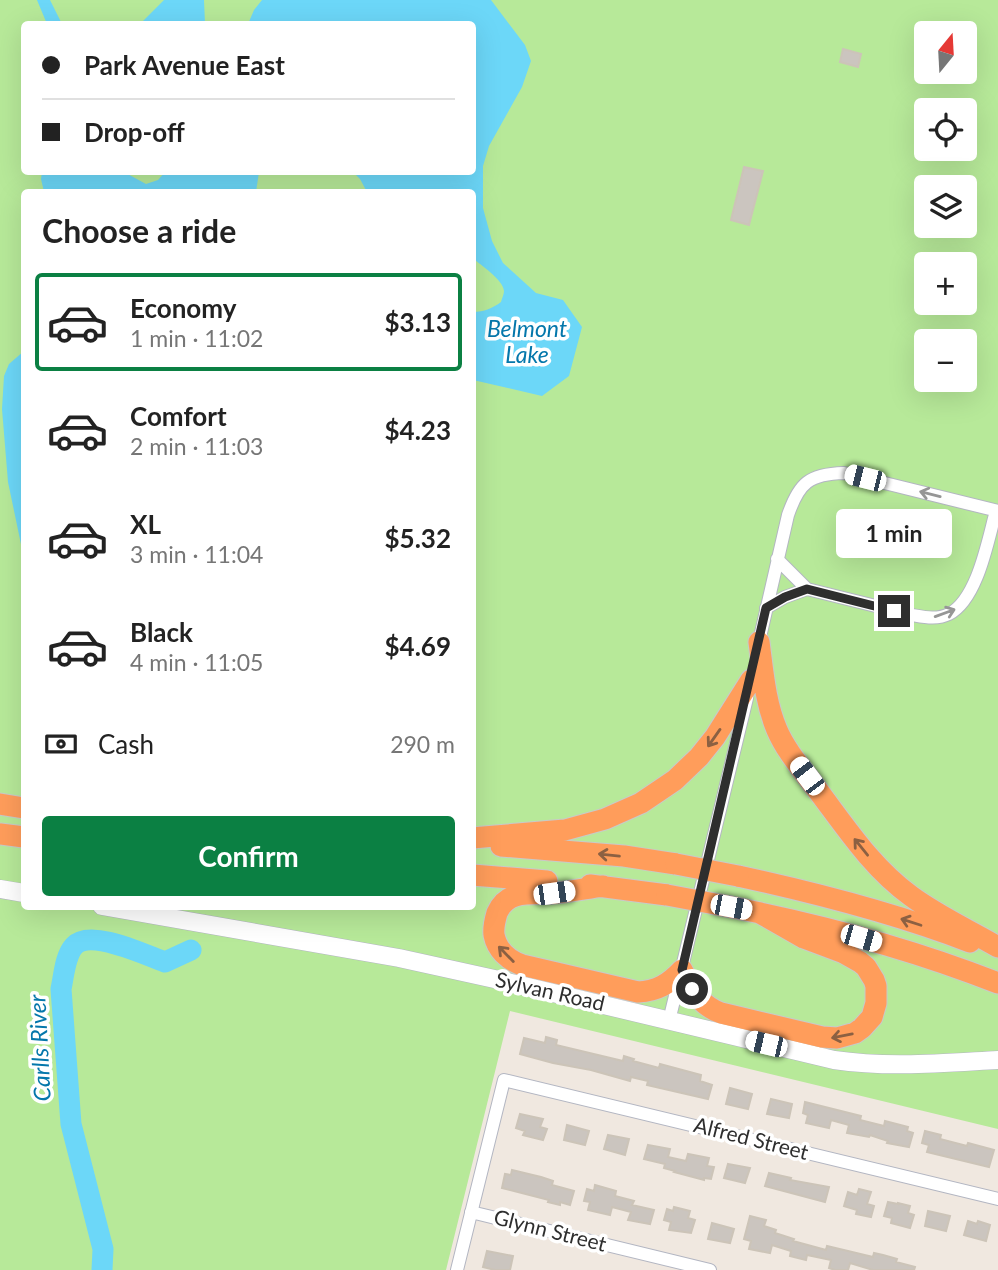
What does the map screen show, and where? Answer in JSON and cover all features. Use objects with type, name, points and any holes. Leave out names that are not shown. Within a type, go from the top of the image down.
[{"type":"highway","points":[[759,642],[766,696],[777,730],[793,757],[860,846],[881,870],[909,895],[998,947]]},
{"type":"highway","points":[[476,838],[565,830],[605,819],[642,803],[675,780],[699,757],[751,680]]},
{"type":"highway","points":[[0,804],[21,808]]},
{"type":"highway","points":[[0,834],[21,838]]},
{"type":"highway","points":[[476,844],[573,851],[676,864],[738,876],[852,904],[998,953]]},
{"type":"highway","points":[[476,875],[603,886],[731,907],[893,947],[998,983]]},
{"type":"highway","points":[[603,886],[554,893],[525,893],[512,897],[503,904],[495,921],[494,934],[499,948],[509,959],[522,965],[638,992],[663,987],[682,970],[700,1000],[721,1013],[822,1037],[842,1038],[862,1028],[872,1017],[877,994],[874,980],[866,967],[844,953],[804,938],[760,913]]},
{"type":"street","points":[[669,1021],[751,680],[777,559],[795,494],[809,481],[825,474],[844,473],[997,511],[972,586],[963,602],[949,614],[934,617],[912,615],[807,589],[777,559]]},
{"type":"street","points":[[766,608],[807,589]]},
{"type":"street","points":[[0,889],[21,892]]},
{"type":"street","name":"Sylvan Road","points":[[124,910],[399,958],[825,1058],[906,1065],[998,1060]]},
{"type":"street","name":"Alfred Street","points":[[471,1212],[504,1080],[998,1199]]},
{"type":"street","points":[[457,1270],[471,1212]]},
{"type":"street","name":"Glynn Street","points":[[471,1212],[710,1270]]},
{"type":"green space","points":[[0,0],[998,0],[998,1129],[510,1011],[446,1270],[0,1270]]},
{"type":"water","points":[[37,0],[50,0],[60,21],[46,21]]},
{"type":"water","points":[[164,0],[204,0],[205,21],[143,21]]},
{"type":"water","name":"Belmont Lake","points":[[262,0],[491,0],[525,45],[531,61],[522,87],[489,146],[483,166],[483,208],[492,241],[503,263],[536,293],[563,300],[582,327],[569,376],[542,396],[476,381],[476,312],[492,308],[501,302],[504,291],[496,277],[476,260],[476,189],[365,189],[356,175],[476,175],[476,21],[249,21]]},
{"type":"water","points":[[42,175],[130,175],[146,184],[158,180],[162,175],[259,175],[256,189],[43,189]]},
{"type":"water","points":[[21,354],[21,542],[8,482],[2,409],[4,376],[9,364]]},
{"type":"building","points":[[843,49],[861,54],[858,67],[840,62]]},
{"type":"building","points":[[744,167],[763,171],[749,225],[731,220]]},
{"type":"building","points":[[546,1037],[557,1040],[556,1045],[623,1061],[624,1056],[659,1068],[660,1064],[701,1075],[700,1081],[712,1085],[708,1099],[647,1085],[648,1081],[631,1077],[630,1081],[520,1054],[524,1038],[545,1043]]},
{"type":"building","points":[[730,1088],[752,1094],[748,1109],[726,1104]]},
{"type":"building","points":[[771,1099],[792,1104],[789,1118],[767,1114]]},
{"type":"building","points":[[805,1102],[861,1116],[860,1120],[884,1126],[885,1121],[908,1127],[907,1131],[913,1133],[909,1147],[887,1143],[888,1141],[870,1135],[847,1133],[849,1125],[831,1120],[829,1128],[806,1123],[808,1115],[803,1113]]},
{"type":"building","points":[[520,1114],[543,1119],[540,1127],[547,1129],[543,1140],[523,1135],[525,1131],[516,1128]]},
{"type":"building","points":[[567,1125],[589,1131],[585,1145],[564,1140]]},
{"type":"building","points":[[925,1131],[941,1135],[940,1139],[994,1150],[989,1167],[927,1152],[929,1145],[922,1143]]},
{"type":"building","points":[[608,1135],[629,1139],[625,1155],[604,1149]]},
{"type":"building","points":[[648,1145],[670,1149],[668,1157],[686,1161],[688,1154],[709,1158],[707,1166],[714,1167],[711,1179],[704,1180],[674,1172],[664,1168],[665,1164],[644,1159]]},
{"type":"building","points":[[728,1164],[750,1168],[745,1183],[724,1178]]},
{"type":"building","points":[[512,1170],[553,1181],[552,1185],[574,1191],[570,1205],[548,1202],[549,1200],[502,1188],[505,1174],[511,1175]]},
{"type":"building","points":[[769,1173],[829,1187],[825,1202],[765,1186]]},
{"type":"building","points":[[595,1185],[616,1191],[615,1196],[634,1201],[632,1205],[654,1210],[650,1224],[628,1220],[631,1212],[612,1207],[610,1215],[588,1210],[590,1202],[584,1201],[587,1189],[594,1191]]},
{"type":"building","points":[[859,1189],[871,1192],[867,1204],[874,1206],[871,1217],[856,1214],[857,1210],[844,1206],[848,1192],[857,1195]]},
{"type":"building","points":[[888,1202],[910,1206],[908,1213],[914,1215],[910,1228],[891,1223],[892,1218],[884,1216]]},
{"type":"building","points":[[674,1207],[690,1211],[688,1218],[695,1220],[691,1233],[669,1230],[671,1222],[664,1220],[667,1209],[673,1211]]},
{"type":"building","points":[[928,1211],[950,1216],[946,1231],[925,1226]]},
{"type":"building","points":[[750,1216],[766,1220],[764,1226],[794,1239],[793,1241],[826,1250],[827,1246],[873,1257],[874,1253],[915,1267],[914,1270],[873,1270],[850,1263],[848,1270],[835,1270],[829,1268],[831,1260],[807,1255],[806,1260],[790,1256],[791,1251],[772,1245],[770,1253],[749,1249],[751,1241],[744,1239]]},
{"type":"building","points":[[968,1221],[990,1225],[986,1241],[964,1235]]},
{"type":"building","points":[[712,1223],[734,1229],[730,1243],[708,1239]]},
{"type":"building","points":[[487,1251],[513,1256],[510,1270],[483,1267]]},
{"type":"waterway","name":"Carlls River","points":[[102,1270],[103,1249],[71,1124],[61,989],[67,960],[74,946],[82,941],[92,940],[105,941],[165,962],[191,950]]},
{"type":"route","points":[[692,989],[682,970],[766,608],[807,589],[894,611]]}]
